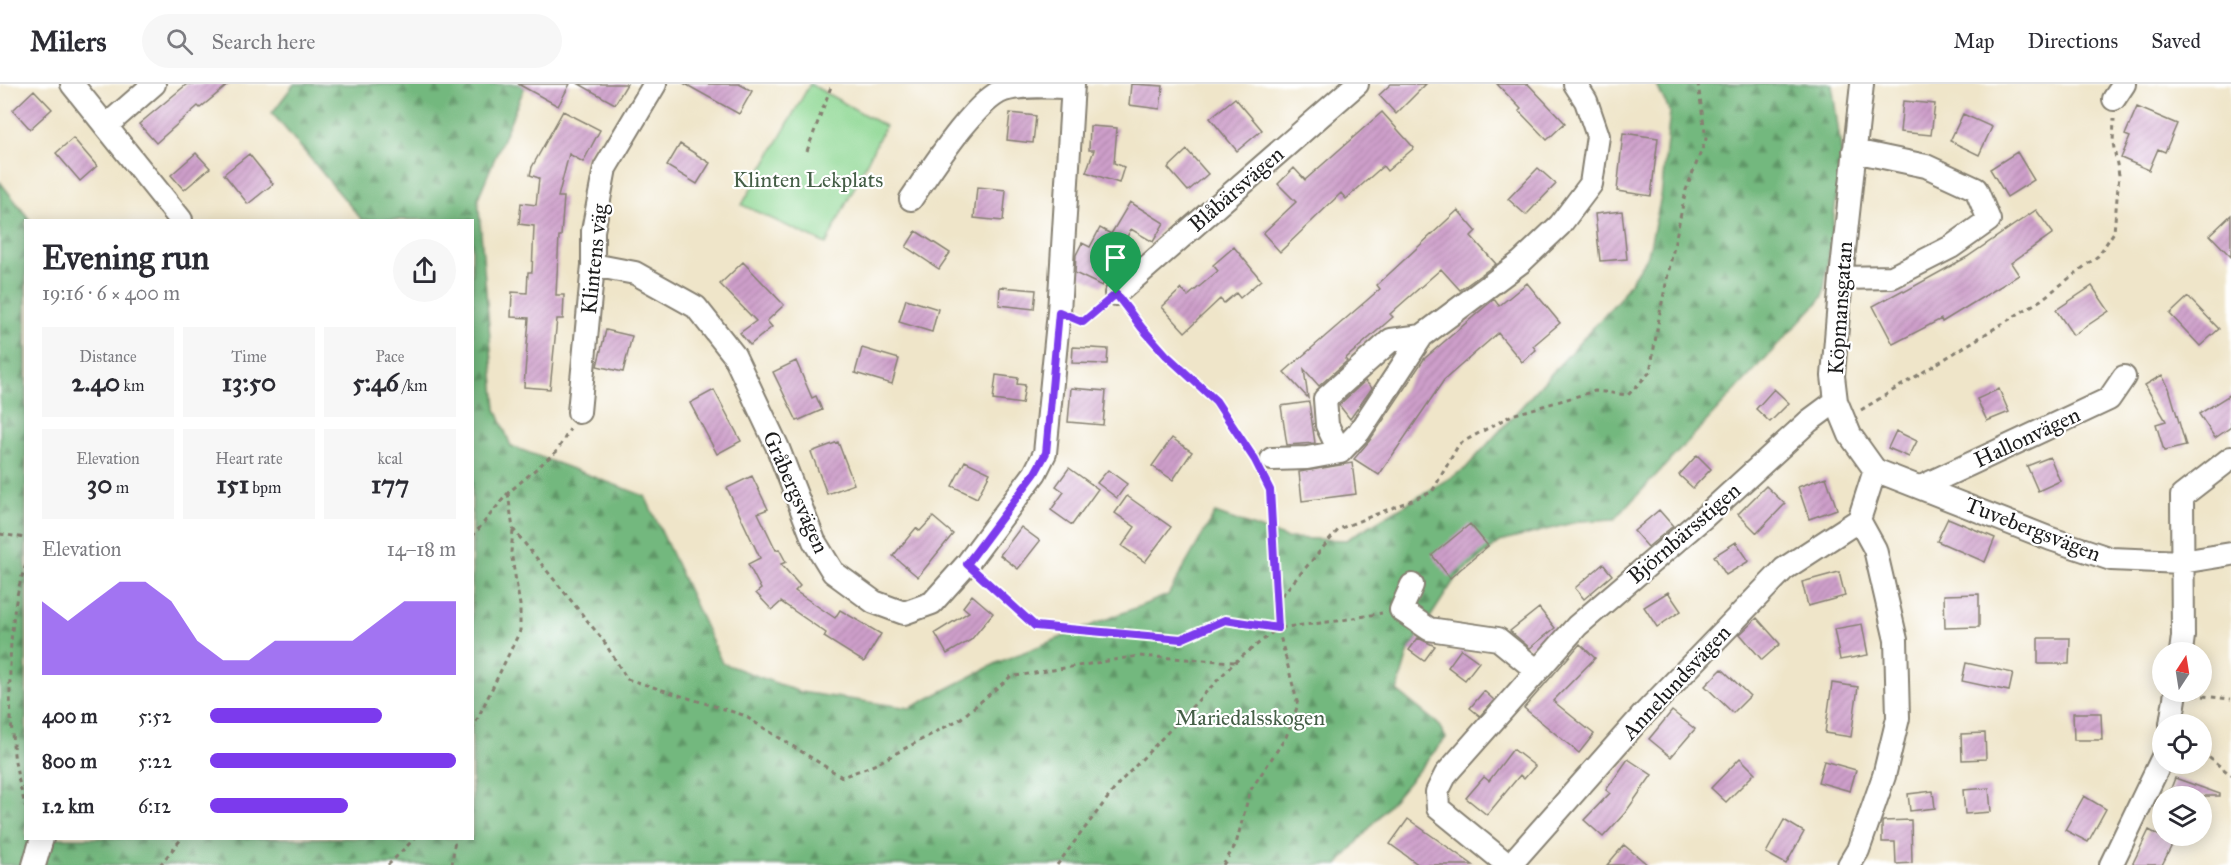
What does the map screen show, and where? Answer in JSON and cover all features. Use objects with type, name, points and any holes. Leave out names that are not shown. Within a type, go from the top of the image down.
[{"type":"street","points":[[72,84],[180,219]]},
{"type":"street","points":[[106,126],[154,84]]},
{"type":"street","name":"Klintens väg","points":[[579,412],[593,266],[593,231],[605,168],[655,84]]},
{"type":"street","name":"Blåbärsvägen","points":[[1116,294],[1357,84]]},
{"type":"street","points":[[1264,459],[1307,458],[1340,452],[1359,432],[1422,336],[1521,262],[1560,225],[1591,184],[1598,136],[1586,100],[1575,84]]},
{"type":"street","name":"Köpmansgatan","points":[[1862,84],[1840,278],[1833,376],[1840,410],[1850,435],[1875,470]]},
{"type":"street","name":"Gråbergsvägen","points":[[593,266],[635,273],[696,307],[734,355],[777,447],[814,541],[833,572],[874,602],[904,612],[932,603],[967,564],[1035,473],[1046,453],[1059,312],[1073,85],[1003,90],[974,114],[948,146],[911,199]]},
{"type":"street","points":[[1840,278],[1892,277],[1951,247],[1989,220],[1976,189],[1926,166],[1854,151]]},
{"type":"street","points":[[1340,452],[1327,425],[1325,399],[1391,339],[1422,336]]},
{"type":"street","name":"Hallonvägen","points":[[1922,487],[2109,399],[2124,377]]},
{"type":"street","name":"Björnbärsstigen","points":[[1509,865],[1438,808],[1437,792],[1446,774],[1577,626],[1703,518],[1809,421],[1840,410]]},
{"type":"street","points":[[2181,642],[2182,496],[2231,458]]},
{"type":"street","points":[[1849,865],[1858,850],[1884,776],[1898,718],[1896,640],[1875,549],[1859,520],[1875,470]]},
{"type":"street","name":"Tuvebergsvägen","points":[[1875,470],[2051,539],[2111,559],[2182,562],[2231,554]]},
{"type":"street","name":"Annelundsvägen","points":[[1509,865],[1641,717],[1784,569],[1859,520]]},
{"type":"street","points":[[1412,585],[1401,610],[1429,629],[1498,639],[1536,670]]},
{"type":"street","points":[[2110,865],[2155,774]]},
{"type":"path","points":[[807,151],[832,84]]},
{"type":"path","points":[[1276,602],[1339,529],[1432,492],[1459,444],[1512,415],[1595,391],[1628,395],[1650,372],[1660,312],[1686,190],[1706,139],[1698,84]]},
{"type":"path","points":[[1840,410],[2041,300],[2098,256],[2114,232],[2119,175],[2113,143],[2119,92]]},
{"type":"path","points":[[1059,312],[1083,322],[1116,294],[1166,355],[1216,401],[1264,459],[1270,490],[1278,628],[1298,705],[1286,738],[1251,791],[1236,844],[1223,865]]},
{"type":"path","points":[[474,535],[508,493],[557,451],[579,412]]},
{"type":"path","points":[[474,726],[520,631],[520,605],[511,552],[513,529],[508,493]]},
{"type":"path","points":[[513,529],[603,640],[627,679],[743,715],[842,777],[873,765],[960,719],[1010,677],[1138,656],[1235,662]]},
{"type":"path","points":[[0,534],[24,538]]},
{"type":"path","points":[[967,564],[1035,626],[1181,639],[1225,620],[1278,628],[1401,610]]},
{"type":"path","points":[[24,572],[15,606],[11,704],[14,755],[24,799]]},
{"type":"path","points":[[1057,865],[1119,783],[1235,662],[1278,628]]},
{"type":"path","points":[[2212,697],[2231,699]]},
{"type":"path","points":[[2212,760],[2231,775]]},
{"type":"path","points":[[160,865],[180,840]]},
{"type":"path","points":[[388,865],[413,840]]},
{"type":"path","points":[[452,865],[455,840]]},
{"type":"green space","name":"Mariedalsskogen","points":[[294,84],[526,84],[478,198],[496,409],[511,446],[645,496],[722,663],[800,692],[910,708],[999,662],[1168,595],[1215,513],[1286,538],[1346,540],[1465,469],[1619,299],[1648,255],[1661,197],[1670,112],[1656,84],[1832,84],[1842,156],[1823,297],[1615,519],[1580,521],[1500,542],[1455,579],[1409,650],[1397,691],[1438,724],[1446,738],[1338,865],[0,865],[0,182],[29,219],[24,219],[24,840],[474,840],[474,219],[361,219],[272,113]]},
{"type":"green space","name":"Klinten Lekplats","points":[[810,84],[885,126],[826,244],[742,205]]},
{"type":"building","points":[[187,84],[229,84],[200,108],[198,106],[156,143],[139,124]]},
{"type":"building","points":[[518,84],[570,84],[558,106]]},
{"type":"building","points":[[579,84],[627,84],[615,104]]},
{"type":"building","points":[[685,84],[739,84],[752,91],[739,114]]},
{"type":"building","points":[[1131,84],[1163,86],[1160,109],[1129,105]]},
{"type":"building","points":[[1391,84],[1426,84],[1396,114],[1379,95]]},
{"type":"building","points":[[1497,84],[1528,84],[1565,123],[1547,140]]},
{"type":"building","points":[[34,90],[52,109],[30,129],[13,110]]},
{"type":"building","points":[[1235,98],[1262,130],[1237,151],[1210,118]]},
{"type":"building","points":[[1903,101],[1935,104],[1931,135],[1900,132]]},
{"type":"building","points":[[2137,107],[2177,124],[2165,152],[2158,149],[2149,170],[2121,158],[2130,137],[2125,135]]},
{"type":"building","points":[[563,111],[600,130],[583,162],[569,154],[558,197],[564,197],[561,236],[559,236],[556,295],[564,295],[563,319],[557,319],[550,389],[524,387],[529,318],[511,317],[512,292],[527,293],[528,272],[532,272],[534,226],[519,224],[521,203],[536,205],[539,178],[530,175],[532,167]]},
{"type":"building","points":[[1382,112],[1414,148],[1387,171],[1383,166],[1346,199],[1341,193],[1280,252],[1263,233],[1296,202],[1278,184],[1294,168],[1305,180]]},
{"type":"building","points":[[1010,113],[1036,116],[1033,143],[1007,140]]},
{"type":"building","points":[[1963,114],[1992,127],[1979,155],[1950,141]]},
{"type":"building","points":[[1090,126],[1117,128],[1114,163],[1124,167],[1119,183],[1086,172],[1094,150],[1089,150]]},
{"type":"building","points":[[1623,133],[1658,138],[1651,196],[1617,191]]},
{"type":"building","points":[[73,138],[97,166],[80,181],[56,153]]},
{"type":"building","points":[[680,144],[710,163],[697,184],[667,166]]},
{"type":"building","points":[[1187,150],[1208,174],[1188,191],[1168,168]]},
{"type":"building","points":[[2017,152],[2034,180],[2007,197],[1990,169]]},
{"type":"building","points":[[196,153],[210,168],[184,190],[171,175]]},
{"type":"building","points":[[249,154],[273,184],[248,204],[224,174]]},
{"type":"building","points":[[1538,168],[1556,184],[1526,215],[1508,199]]},
{"type":"building","points":[[977,187],[1006,190],[1003,221],[974,218]]},
{"type":"building","points":[[1130,202],[1164,223],[1153,242],[1131,229],[1102,286],[1075,273],[1076,255],[1082,243],[1090,247],[1100,228],[1111,234]]},
{"type":"building","points":[[1458,210],[1476,231],[1471,236],[1496,264],[1460,290],[1441,269],[1390,314],[1393,317],[1345,359],[1347,361],[1319,386],[1304,369],[1308,398],[1284,372],[1380,289],[1377,285]]},
{"type":"building","points":[[2036,210],[2053,233],[2011,263],[2019,275],[1942,322],[1941,319],[1893,344],[1873,306],[1903,290],[1904,292],[1967,257]]},
{"type":"building","points":[[1622,211],[1627,259],[1600,261],[1595,214]]},
{"type":"building","points":[[2231,215],[2231,257],[2210,235]]},
{"type":"building","points":[[916,231],[950,253],[939,269],[906,247]]},
{"type":"building","points":[[1234,247],[1261,280],[1240,298],[1236,293],[1224,303],[1220,299],[1185,332],[1162,307],[1181,289],[1188,296],[1218,271],[1213,265]]},
{"type":"building","points":[[743,262],[784,305],[767,321],[772,327],[750,345],[740,333],[756,321],[720,284]]},
{"type":"building","points":[[1527,283],[1560,323],[1533,346],[1536,350],[1522,362],[1498,333],[1444,380],[1379,475],[1354,459],[1370,440],[1424,359],[1494,299],[1499,306]]},
{"type":"building","points":[[2092,286],[2109,311],[2073,335],[2056,310]]},
{"type":"building","points":[[1000,287],[1036,290],[1034,309],[999,305]]},
{"type":"building","points":[[2188,297],[2219,329],[2200,346],[2170,314]]},
{"type":"building","points":[[906,299],[938,309],[932,332],[899,322]]},
{"type":"building","points":[[606,330],[632,336],[623,372],[597,366]]},
{"type":"building","points":[[1073,347],[1108,349],[1107,364],[1072,363]]},
{"type":"building","points":[[862,348],[899,359],[892,384],[855,373]]},
{"type":"building","points":[[796,361],[812,398],[816,396],[822,410],[797,421],[773,372]]},
{"type":"building","points":[[996,375],[1018,378],[1017,384],[1025,385],[1022,404],[993,400]]},
{"type":"building","points":[[2162,375],[2169,388],[2186,446],[2164,451],[2156,424],[2166,421],[2145,385]]},
{"type":"building","points":[[1365,381],[1372,388],[1350,419],[1339,405]]},
{"type":"building","points":[[1071,388],[1106,391],[1103,425],[1068,422]]},
{"type":"building","points":[[1774,389],[1789,403],[1770,422],[1756,409]]},
{"type":"building","points":[[1999,389],[2009,412],[1987,421],[1977,399]]},
{"type":"building","points":[[714,390],[741,441],[717,454],[690,403]]},
{"type":"building","points":[[2231,394],[2231,427],[2215,438],[2199,414]]},
{"type":"building","points":[[1309,402],[1315,443],[1287,445],[1281,406]]},
{"type":"building","points":[[1896,431],[1917,441],[1909,457],[1888,448]]},
{"type":"building","points":[[1172,438],[1192,452],[1173,480],[1152,466]]},
{"type":"building","points":[[838,442],[854,484],[827,494],[811,452]]},
{"type":"building","points":[[1697,455],[1711,469],[1693,488],[1679,475]]},
{"type":"building","points":[[2050,457],[2060,481],[2038,491],[2027,466]]},
{"type":"building","points":[[965,461],[990,473],[977,498],[952,486]]},
{"type":"building","points":[[1352,463],[1356,494],[1302,501],[1299,472]]},
{"type":"building","points":[[1069,468],[1098,489],[1072,525],[1051,510],[1064,492],[1056,486]]},
{"type":"building","points":[[1108,470],[1127,484],[1117,498],[1097,483]]},
{"type":"building","points":[[752,476],[768,509],[758,513],[776,550],[779,549],[786,562],[781,564],[800,586],[795,591],[835,618],[840,610],[881,634],[864,662],[824,637],[826,633],[781,602],[772,610],[756,593],[761,589],[748,564],[760,558],[727,488]]},
{"type":"building","points":[[1826,477],[1837,509],[1809,519],[1798,487]]},
{"type":"building","points":[[1766,486],[1785,504],[1757,533],[1738,514]]},
{"type":"building","points":[[1127,496],[1171,527],[1145,562],[1122,546],[1135,527],[1115,513]]},
{"type":"building","points":[[1659,510],[1673,526],[1648,547],[1634,531]]},
{"type":"building","points":[[933,517],[953,534],[918,577],[893,556],[916,528],[920,531]]},
{"type":"building","points":[[1948,518],[1995,538],[1985,562],[1937,541]]},
{"type":"building","points":[[1470,524],[1488,546],[1450,578],[1432,555]]},
{"type":"building","points":[[1021,527],[1040,541],[1018,569],[1000,555]]},
{"type":"building","points":[[1736,542],[1749,561],[1726,575],[1714,556]]},
{"type":"building","points":[[1603,564],[1612,575],[1584,599],[1575,588]]},
{"type":"building","points":[[1839,572],[1845,596],[1808,606],[1802,582]]},
{"type":"building","points":[[1668,592],[1681,611],[1657,627],[1644,607]]},
{"type":"building","points":[[1979,594],[1979,627],[1945,628],[1944,595]]},
{"type":"building","points":[[972,595],[993,613],[971,640],[947,654],[935,633],[969,612],[963,607]]},
{"type":"building","points":[[1539,608],[1555,628],[1530,648],[1510,631]]},
{"type":"building","points":[[1757,618],[1780,644],[1762,660],[1740,634]]},
{"type":"building","points":[[1862,624],[1868,655],[1840,660],[1834,629]]},
{"type":"building","points":[[1418,638],[1435,646],[1424,661],[1409,650]]},
{"type":"building","points":[[2038,638],[2070,638],[2069,664],[2038,664]]},
{"type":"building","points":[[1580,644],[1595,658],[1553,701],[1594,734],[1579,753],[1524,708]]},
{"type":"building","points":[[1461,649],[1479,662],[1465,680],[1448,667]]},
{"type":"building","points":[[1966,663],[2013,673],[2009,691],[1962,681]]},
{"type":"building","points":[[1722,669],[1750,696],[1733,713],[1705,686]]},
{"type":"building","points":[[1832,683],[1858,687],[1851,737],[1825,733]]},
{"type":"building","points":[[1484,691],[1494,700],[1480,716],[1470,708]]},
{"type":"building","points":[[1672,711],[1695,729],[1671,757],[1649,739]]},
{"type":"building","points":[[2073,713],[2101,713],[2102,740],[2074,740]]},
{"type":"building","points":[[1985,733],[1986,759],[1962,760],[1961,734]]},
{"type":"building","points":[[1513,749],[1535,766],[1524,779],[1520,775],[1487,815],[1466,798],[1484,777],[1489,781]]},
{"type":"building","points":[[1740,758],[1755,773],[1726,802],[1711,788]]},
{"type":"building","points":[[1628,759],[1652,775],[1625,813],[1603,837],[1584,820],[1610,793],[1606,790]]},
{"type":"building","points":[[1824,761],[1856,770],[1850,791],[1818,782]]},
{"type":"building","points":[[2175,778],[2198,786],[2172,786]]},
{"type":"building","points":[[1989,788],[1991,812],[1965,814],[1963,790]]},
{"type":"building","points":[[1933,791],[1935,808],[1910,811],[1908,794]]},
{"type":"building","points":[[2212,791],[2220,794],[2220,796],[2212,796]]},
{"type":"building","points":[[2084,796],[2106,809],[2088,842],[2065,830]]},
{"type":"building","points":[[1408,819],[1473,865],[1419,865],[1390,844]]},
{"type":"building","points":[[1784,820],[1804,832],[1786,864],[1766,853]]},
{"type":"building","points":[[1911,820],[1912,863],[1896,864],[1895,842],[1882,842],[1882,823],[1883,821]]},
{"type":"building","points":[[2149,830],[2152,832],[2152,846],[2172,846],[2162,865],[2132,865]]},
{"type":"building","points":[[1624,845],[1648,865],[1607,865]]},
{"type":"route","points":[[1116,294],[1166,355],[1216,401],[1255,460],[1270,490],[1278,628],[1225,620],[1181,639],[1035,626],[967,564],[1035,473],[1046,453],[1059,312],[1083,322],[1116,294]]}]
